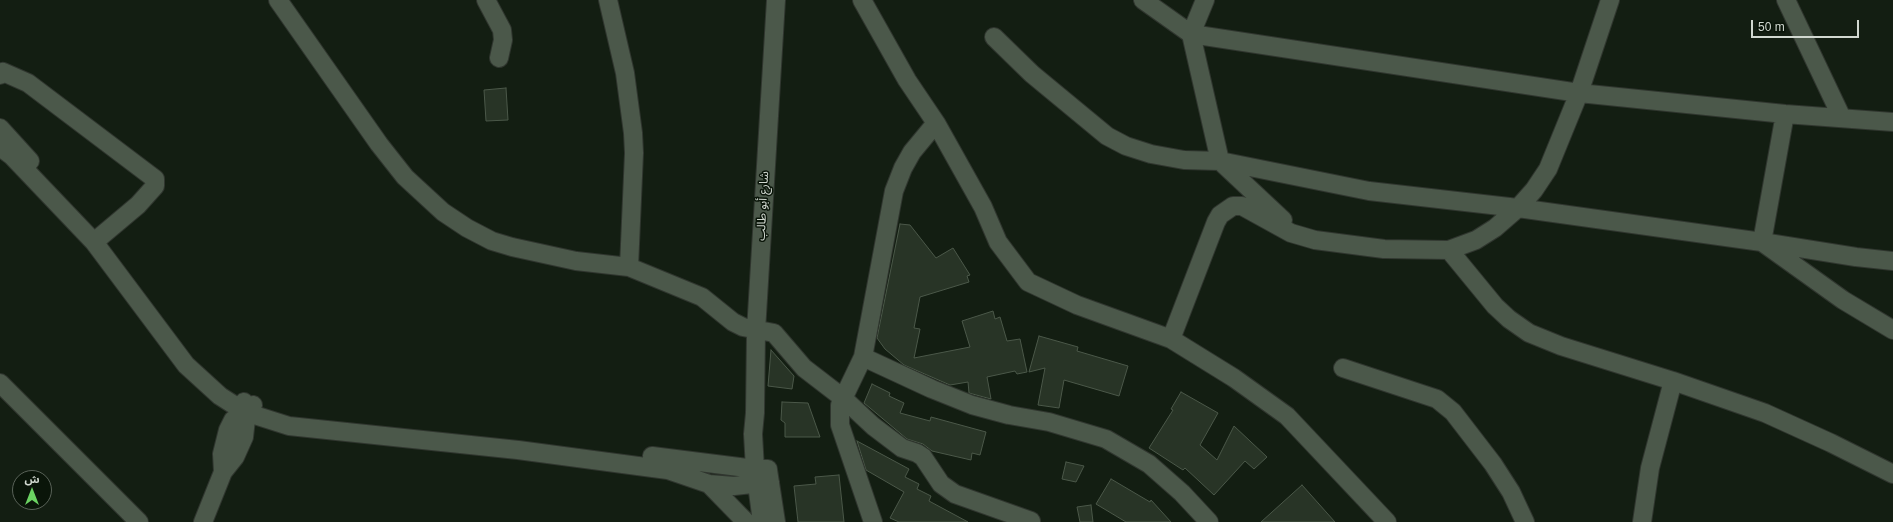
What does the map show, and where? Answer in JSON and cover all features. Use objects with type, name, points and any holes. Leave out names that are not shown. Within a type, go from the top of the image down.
[{"type":"street","points":[[278,0],[379,144],[405,177],[443,212],[479,234],[512,247],[576,261],[628,267],[702,297],[733,322],[743,327],[774,333],[804,368],[843,398],[887,437],[902,448],[924,457],[940,484],[956,494],[1031,521]]},
{"type":"street","points":[[608,0],[625,73],[633,133],[634,153],[628,267]]},
{"type":"street","name":"شارع أبو طالب","points":[[762,522],[762,433],[755,413],[756,330],[776,0]]},
{"type":"street","points":[[862,0],[907,80],[936,123],[983,207],[998,242],[1028,282],[1077,305],[1171,339],[1234,378],[1286,416],[1387,522]]},
{"type":"street","points":[[1143,0],[1191,34],[1579,92],[1785,114],[1893,122]]},
{"type":"street","points":[[1205,0],[1191,34],[1220,161],[1300,236]]},
{"type":"street","points":[[1171,339],[1216,222],[1226,209],[1233,206],[1242,206],[1300,236],[1326,242],[1384,249],[1449,250],[1476,240],[1495,228],[1518,208],[1534,190],[1548,169],[1579,92],[1610,0]]},
{"type":"street","points":[[1786,0],[1842,118]]},
{"type":"street","points":[[492,1],[504,40],[499,58]]},
{"type":"street","points":[[994,37],[1032,74],[1107,136],[1126,146],[1151,154],[1184,160],[1220,161],[1369,191],[1518,208],[1762,242],[1856,258],[1893,261]]},
{"type":"street","points":[[1,72],[28,83],[155,179],[155,186],[138,205],[96,240]]},
{"type":"street","points":[[1762,242],[1785,114]]},
{"type":"street","points":[[873,522],[840,425],[840,405],[863,356],[894,191],[903,168],[912,152],[936,123]]},
{"type":"street","points":[[0,128],[19,147],[34,168],[195,359],[248,404],[289,426],[518,450],[668,470],[709,484],[734,486],[762,476]]},
{"type":"street","points":[[0,147],[12,156],[96,240]]},
{"type":"street","points":[[1762,242],[1843,300],[1893,330]]},
{"type":"street","points":[[1449,250],[1495,306],[1509,319],[1529,333],[1561,346],[1673,381],[1765,414],[1831,443],[1893,474]]},
{"type":"street","points":[[863,356],[932,389],[972,405],[1009,415],[1049,422],[1106,439],[1149,464],[1182,493],[1209,522]]},
{"type":"street","points":[[1344,368],[1437,399],[1453,412],[1493,464],[1511,492],[1525,522]]},
{"type":"street","points":[[1642,522],[1650,468],[1673,381]]},
{"type":"street","points":[[0,383],[139,522]]},
{"type":"street","points":[[203,522],[223,472],[235,457],[244,437],[248,404]]},
{"type":"street","points":[[248,404],[290,414],[520,438],[762,476]]},
{"type":"street","name":"شارع أبو طالب","points":[[762,476],[776,522]]},
{"type":"street","points":[[709,484],[746,522]]},
{"type":"building","points":[[506,88],[508,120],[486,121],[484,90]]},
{"type":"building","points":[[900,224],[910,225],[936,258],[953,248],[970,275],[967,276],[969,282],[920,297],[914,328],[920,329],[914,358],[970,347],[962,321],[993,311],[995,319],[1000,317],[1007,341],[1020,339],[1027,372],[1017,374],[1015,371],[987,377],[991,399],[969,393],[968,382],[950,385],[904,365],[885,349],[877,338]]},
{"type":"building","points":[[1039,336],[1078,347],[1077,351],[1128,366],[1119,396],[1064,380],[1059,408],[1038,405],[1045,368],[1029,372]]},
{"type":"building","points":[[771,350],[794,376],[792,389],[768,386]]},
{"type":"building","points":[[872,384],[890,393],[889,396],[904,403],[900,413],[930,421],[931,417],[986,432],[980,455],[972,453],[971,460],[932,451],[923,444],[907,439],[864,403]]},
{"type":"building","points":[[1181,392],[1218,413],[1200,445],[1217,460],[1234,426],[1267,457],[1254,469],[1245,461],[1214,495],[1185,468],[1183,470],[1149,448],[1173,410],[1171,409]]},
{"type":"building","points":[[782,402],[808,403],[820,437],[785,437],[785,423],[781,420]]},
{"type":"building","points":[[857,441],[909,469],[905,477],[919,484],[917,489],[931,496],[929,501],[968,522],[899,522],[890,518],[904,492],[866,470]]},
{"type":"building","points":[[1066,462],[1084,466],[1076,482],[1062,479]]},
{"type":"building","points":[[839,475],[844,522],[798,522],[794,486],[816,484],[815,477]]},
{"type":"building","points":[[1111,479],[1150,502],[1151,500],[1171,522],[1126,522],[1096,504]]},
{"type":"building","points":[[1302,485],[1335,522],[1261,522]]},
{"type":"building","points":[[1091,505],[1093,522],[1080,522],[1077,507]]}]
